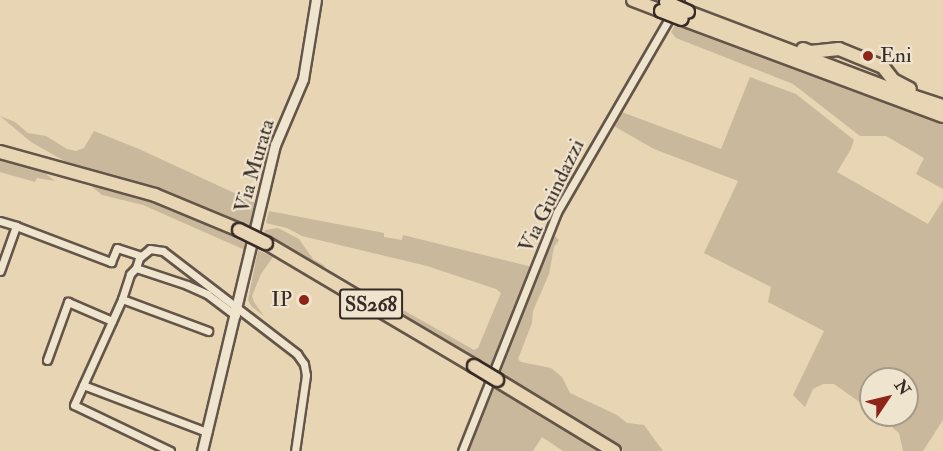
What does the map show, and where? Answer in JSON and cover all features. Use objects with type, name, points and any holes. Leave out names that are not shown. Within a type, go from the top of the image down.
[{"type":"highway","points":[[633,0],[662,4],[943,116]]},
{"type":"highway","points":[[685,15],[748,35],[943,106]]},
{"type":"highway","points":[[748,35],[762,34],[810,52],[839,49],[883,67],[894,80],[907,88],[943,100]]},
{"type":"highway","name":"SS268","points":[[0,152],[155,195],[227,224],[266,243],[614,451]]},
{"type":"street","name":"Via Murata","points":[[202,451],[275,145],[303,79],[316,0]]},
{"type":"street","name":"Via Guindazzi","points":[[462,451],[557,212],[680,0]]},
{"type":"street","points":[[0,220],[111,261],[117,248],[141,256]]},
{"type":"street","points":[[0,271],[16,226]]},
{"type":"street","points":[[170,451],[74,405],[122,299],[130,274],[136,268],[141,256],[150,249],[163,251],[237,312]]},
{"type":"street","points":[[136,268],[207,294],[297,354],[304,364],[306,382],[295,451]]},
{"type":"street","points":[[122,299],[208,331]]},
{"type":"street","points":[[47,360],[68,302],[112,321]]},
{"type":"street","points":[[83,385],[207,432]]},
{"type":"shaded area","points":[[676,24],[943,122],[943,189],[916,174],[924,158],[886,136],[860,136],[793,84],[676,38],[671,32]]},
{"type":"shaded area","points":[[750,77],[796,94],[854,140],[837,172],[928,224],[943,200],[943,420],[923,451],[903,451],[899,433],[892,427],[919,427],[919,367],[859,367],[859,402],[834,384],[823,384],[813,389],[805,407],[793,395],[824,331],[768,302],[771,287],[704,253],[738,181],[654,149],[612,125],[619,111],[721,149]]},
{"type":"shaded area","points":[[0,116],[15,122],[28,133],[46,136],[67,149],[76,151],[84,148],[94,131],[139,149],[256,203],[250,229],[130,182],[75,167],[31,142]]},
{"type":"shaded area","points":[[0,157],[40,169],[55,181],[37,178],[35,182],[0,172]]},
{"type":"shaded area","points":[[85,181],[156,201],[222,228],[227,234],[247,244],[245,250],[143,205],[102,195]]},
{"type":"shaded area","points":[[269,211],[384,233],[384,237],[402,240],[403,235],[532,267],[489,369],[387,305],[405,311],[474,350],[478,348],[501,293],[496,289],[427,266],[302,236],[287,228],[266,223]]},
{"type":"shaded area","points":[[278,228],[299,239],[313,259],[325,266],[323,269],[263,236],[265,230]]},
{"type":"shaded area","points":[[554,235],[559,240],[554,247],[549,274],[533,311],[532,323],[518,359],[521,362],[551,368],[562,377],[570,393],[617,415],[627,423],[644,425],[663,451],[624,451],[497,374]]},
{"type":"shaded area","points":[[258,250],[273,257],[261,274],[252,296],[264,316],[252,307],[248,300]]},
{"type":"shaded area","points":[[492,385],[602,451],[563,451],[542,437],[533,451],[468,451]]},
{"type":"place","name":"Eni","points":[[868,56]]},
{"type":"place","name":"IP","points":[[304,300]]}]
